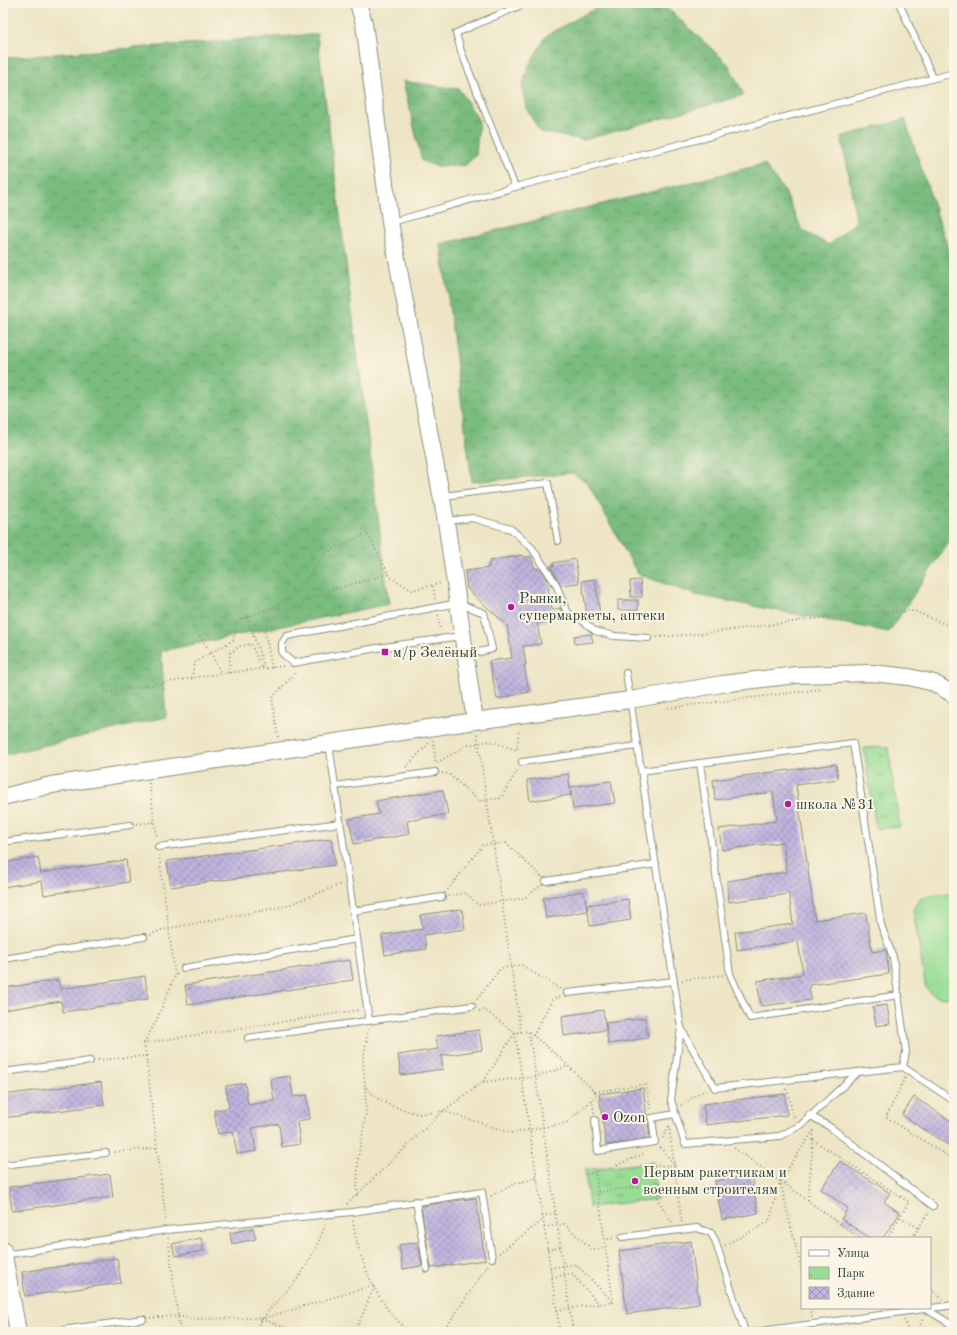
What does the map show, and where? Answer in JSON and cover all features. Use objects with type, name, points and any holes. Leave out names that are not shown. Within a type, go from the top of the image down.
[{"type":"street","points":[[358,3],[364,23],[390,222],[446,521],[475,721]]},
{"type":"street","points":[[3,797],[51,785],[329,743],[432,733],[475,721],[630,700],[722,684],[796,676],[872,673],[909,677],[934,683],[954,695]]},
{"type":"street","points":[[3,1252],[18,1332]]},
{"type":"lane","points":[[515,187],[461,51],[456,33],[526,3]]},
{"type":"lane","points":[[899,3],[933,78]]},
{"type":"lane","points":[[390,222],[515,187],[954,73]]},
{"type":"lane","points":[[441,496],[548,483],[558,541]]},
{"type":"lane","points":[[446,521],[472,518],[511,529],[536,554],[556,584],[565,608],[571,616],[582,621],[596,631],[614,636],[648,638]]},
{"type":"lane","points":[[463,636],[377,648],[293,663],[282,653],[282,643],[287,636],[458,603],[484,613],[492,649],[466,655]]},
{"type":"lane","points":[[626,673],[681,1028],[671,1100],[685,1144],[780,1136],[800,1125],[858,1072]]},
{"type":"lane","points":[[329,743],[369,1021]]},
{"type":"lane","points":[[641,772],[853,743],[881,925],[893,957],[906,1052],[906,1069]]},
{"type":"lane","points":[[522,762],[638,746]]},
{"type":"lane","points":[[700,763],[730,974],[750,1018],[899,995]]},
{"type":"lane","points":[[335,786],[435,772]]},
{"type":"lane","points":[[158,847],[340,823]]},
{"type":"lane","points":[[3,842],[130,825]]},
{"type":"lane","points":[[546,881],[656,864]]},
{"type":"lane","points":[[353,911],[442,897]]},
{"type":"lane","points":[[3,959],[144,937]]},
{"type":"lane","points":[[184,968],[357,938]]},
{"type":"lane","points":[[567,993],[674,981]]},
{"type":"lane","points":[[248,1038],[472,1006]]},
{"type":"lane","points":[[681,1028],[716,1088],[858,1072],[906,1069],[954,1101]]},
{"type":"lane","points":[[3,1072],[90,1061]]},
{"type":"lane","points":[[595,1120],[598,1150],[655,1142],[652,1118],[675,1114]]},
{"type":"lane","points":[[810,1116],[820,1121],[933,1206]]},
{"type":"lane","points":[[3,1165],[106,1153]]},
{"type":"lane","points":[[3,1252],[167,1230],[352,1212],[482,1192],[492,1258]]},
{"type":"lane","points":[[416,1202],[427,1270]]},
{"type":"lane","points":[[622,1237],[697,1228],[711,1233],[718,1248],[744,1332]]},
{"type":"lane","points":[[931,1308],[954,1305]]},
{"type":"lane","points":[[758,1332],[926,1309],[954,1326]]},
{"type":"lane","points":[[47,1332],[144,1319]]},
{"type":"path","points":[[192,678],[194,663],[233,640],[237,621],[276,606],[298,591],[325,553],[367,532],[390,577],[412,590],[441,585],[440,577]]},
{"type":"path","points":[[272,668],[265,632],[269,619],[330,590],[389,574]]},
{"type":"path","points":[[648,638],[700,634],[866,612],[914,611],[954,628]]},
{"type":"path","points":[[190,614],[195,629],[212,653],[221,674]]},
{"type":"path","points":[[247,617],[265,668]]},
{"type":"path","points":[[229,673],[230,653],[240,646],[252,644],[262,669]]},
{"type":"path","points":[[279,742],[272,698],[306,661]]},
{"type":"path","points":[[667,708],[822,689]]},
{"type":"path","points":[[432,733],[436,763],[435,772],[448,774],[479,801],[501,798],[522,762],[517,750],[520,714]]},
{"type":"path","points":[[475,721],[521,1032]]},
{"type":"path","points":[[396,778],[432,733]]},
{"type":"path","points":[[436,763],[468,745],[490,741],[517,750]]},
{"type":"path","points":[[148,771],[175,976]]},
{"type":"path","points":[[130,825],[154,822]]},
{"type":"path","points":[[506,843],[546,881],[525,898],[478,904],[466,893],[442,897],[483,846],[493,844],[506,843]]},
{"type":"path","points":[[144,937],[169,929],[286,906],[349,881]]},
{"type":"path","points":[[560,1332],[515,1033],[485,1010],[472,1011],[472,1006],[501,968],[512,966],[521,965],[567,993]]},
{"type":"path","points":[[180,1332],[144,1043],[157,1019],[175,976],[184,968]]},
{"type":"path","points":[[674,981],[730,974]]},
{"type":"path","points":[[534,1036],[552,1000],[567,993]]},
{"type":"path","points":[[144,1043],[368,1008]]},
{"type":"path","points":[[357,1195],[358,1159],[366,1113],[363,1061],[369,1021]]},
{"type":"path","points":[[528,1031],[574,1332]]},
{"type":"path","points":[[336,1213],[357,1195],[443,1111],[483,1082],[515,1033],[528,1031],[569,1066],[595,1092],[596,1096],[566,1123],[543,1129],[512,1134],[443,1111],[420,1114],[394,1107],[378,1099],[365,1087]]},
{"type":"path","points":[[90,1061],[146,1056]]},
{"type":"path","points":[[483,1082],[535,1077],[569,1066]]},
{"type":"path","points":[[906,1069],[886,1117],[954,1160]]},
{"type":"path","points":[[781,1081],[789,1094],[792,1114],[800,1125]]},
{"type":"path","points":[[595,1092],[646,1084],[652,1118]]},
{"type":"path","points":[[592,1100],[595,1120]]},
{"type":"path","points":[[718,1248],[769,1222],[780,1181],[820,1121]]},
{"type":"path","points":[[669,1125],[675,1165],[680,1230]]},
{"type":"path","points":[[808,1200],[814,1129]]},
{"type":"path","points":[[813,1140],[909,1202],[888,1237]]},
{"type":"path","points":[[723,1141],[808,1200],[858,1237]]},
{"type":"path","points":[[660,1146],[675,1165]]},
{"type":"path","points":[[106,1153],[157,1148]]},
{"type":"path","points":[[675,1165],[654,1166],[658,1200],[680,1230]]},
{"type":"path","points":[[594,1169],[613,1302]]},
{"type":"path","points":[[483,1200],[516,1183],[537,1178]]},
{"type":"path","points":[[780,1181],[801,1268]]},
{"type":"path","points":[[598,1192],[656,1185]]},
{"type":"path","points":[[913,1237],[933,1206]]},
{"type":"path","points":[[352,1212],[354,1235],[364,1262],[384,1304],[408,1332]]},
{"type":"path","points":[[255,1332],[261,1319],[307,1266],[323,1232],[329,1214]]},
{"type":"path","points":[[542,1216],[556,1214]]},
{"type":"path","points":[[900,1217],[919,1228]]},
{"type":"path","points":[[443,1332],[492,1258],[543,1220]]},
{"type":"path","points":[[544,1227],[564,1224],[593,1250],[605,1248]]},
{"type":"path","points":[[547,1249],[561,1247]]},
{"type":"path","points":[[550,1268],[576,1264],[613,1302]]},
{"type":"path","points":[[552,1277],[572,1274],[599,1304]]},
{"type":"path","points":[[144,1319],[178,1316],[193,1319],[261,1319],[375,1285]]},
{"type":"path","points":[[355,1332],[375,1285]]},
{"type":"path","points":[[557,1310],[613,1302]]},
{"type":"path","points":[[918,1332],[926,1309]]},
{"type":"path","points":[[901,1312],[909,1332]]},
{"type":"path","points":[[261,1319],[298,1332]]},
{"type":"green space","points":[[605,3],[662,3],[728,64],[744,95],[584,140],[540,132],[526,108],[522,88],[529,65],[547,35]]},
{"type":"green space","points":[[317,34],[389,604],[161,651],[166,717],[3,755],[3,58]]},
{"type":"green space","points":[[403,81],[459,89],[479,121],[476,155],[466,165],[439,167],[422,161]]},
{"type":"green space","points":[[905,119],[954,266],[954,534],[889,632],[696,595],[638,574],[587,482],[572,473],[472,482],[441,244],[764,164],[785,192],[802,230],[829,245],[856,222],[848,169],[841,137]]},
{"type":"green space","points":[[888,747],[900,827],[876,829],[864,748]]},
{"type":"green space","points":[[950,893],[954,895],[954,997],[942,998],[935,996],[926,988],[913,911],[919,900],[923,897]]},
{"type":"green space","points":[[653,1162],[657,1199],[589,1207],[585,1170]]},
{"type":"building","name":"Рынки, супермаркеты, аптеки","points":[[523,555],[524,558],[531,556],[535,569],[540,568],[552,586],[548,587],[552,610],[560,608],[564,618],[537,623],[541,644],[523,646],[526,665],[524,665],[529,692],[497,699],[489,661],[512,658],[507,625],[467,589],[465,571],[488,568],[490,561]]},
{"type":"building","points":[[575,559],[579,583],[561,585],[550,566],[554,566],[553,563]]},
{"type":"building","points":[[595,579],[600,615],[587,617],[582,581]]},
{"type":"building","points":[[640,580],[642,597],[631,597],[630,581]]},
{"type":"building","points":[[618,600],[638,600],[638,610],[618,610]]},
{"type":"building","points":[[591,634],[593,642],[575,644],[574,636]]},
{"type":"building","points":[[836,764],[838,779],[796,785],[815,920],[866,913],[872,952],[886,950],[889,974],[809,985],[811,1000],[761,1006],[757,981],[803,974],[798,941],[737,950],[735,932],[793,924],[789,894],[729,902],[727,881],[787,872],[783,842],[722,850],[719,829],[777,821],[773,792],[715,800],[713,780]]},
{"type":"building","points":[[568,774],[571,795],[530,801],[527,780]]},
{"type":"building","points":[[611,781],[615,803],[573,809],[570,787]]},
{"type":"building","points":[[443,790],[448,814],[407,821],[409,834],[354,844],[349,819],[379,814],[376,801]]},
{"type":"building","points":[[331,839],[335,865],[171,887],[167,861]]},
{"type":"building","points":[[38,857],[41,873],[126,860],[129,882],[44,895],[42,881],[3,887],[3,863]]},
{"type":"building","points":[[584,891],[587,911],[546,918],[543,898]]},
{"type":"building","points":[[628,899],[631,920],[590,926],[587,905]]},
{"type":"building","points":[[462,909],[465,929],[424,935],[426,949],[385,955],[382,935],[423,929],[420,915]]},
{"type":"building","points":[[350,960],[353,980],[188,1005],[185,985]]},
{"type":"building","points":[[145,976],[148,999],[63,1012],[61,1001],[3,1010],[3,988],[58,980],[60,989]]},
{"type":"building","points":[[887,1005],[890,1024],[876,1026],[873,1007]]},
{"type":"building","points":[[603,1010],[606,1030],[564,1036],[562,1016]]},
{"type":"building","points":[[645,1018],[648,1038],[608,1044],[606,1023]]},
{"type":"building","points":[[479,1030],[482,1050],[441,1056],[443,1069],[401,1075],[398,1055],[438,1049],[436,1036]]},
{"type":"building","points":[[290,1076],[293,1097],[307,1095],[310,1119],[297,1121],[300,1144],[282,1147],[279,1124],[252,1128],[256,1151],[237,1154],[233,1131],[218,1134],[214,1110],[229,1108],[226,1086],[245,1083],[248,1105],[274,1101],[271,1079]]},
{"type":"building","points":[[101,1082],[104,1105],[3,1118],[3,1095]]},
{"type":"building","points":[[643,1088],[650,1138],[606,1145],[599,1094]]},
{"type":"building","points":[[785,1094],[787,1115],[706,1125],[703,1104]]},
{"type":"building","points":[[914,1097],[954,1123],[954,1149],[902,1115]]},
{"type":"building","points":[[840,1161],[890,1193],[884,1202],[900,1213],[884,1237],[868,1237],[841,1219],[848,1208],[821,1189]]},
{"type":"building","points":[[110,1174],[113,1197],[12,1211],[9,1187]]},
{"type":"building","points":[[751,1175],[758,1213],[722,1220],[715,1181]]},
{"type":"building","points":[[476,1198],[485,1260],[431,1268],[421,1206]]},
{"type":"building","points":[[253,1228],[256,1239],[232,1244],[230,1233]]},
{"type":"building","points":[[201,1238],[204,1251],[175,1256],[172,1244]]},
{"type":"building","points":[[691,1241],[699,1304],[627,1314],[619,1251]]},
{"type":"building","points":[[418,1242],[422,1266],[403,1269],[399,1245]]},
{"type":"building","points":[[117,1258],[121,1283],[25,1296],[22,1272]]},
{"type":"place","name":"Рынки, супермаркеты, аптеки","points":[[511,607]]},
{"type":"place","name":"м/р Зелёный","points":[[385,652]]},
{"type":"place","name":"школа №31","points":[[788,804]]},
{"type":"place","name":"Ozon","points":[[605,1117]]},
{"type":"place","name":"Первым ракетчикам и военным строителям","points":[[635,1181]]}]
